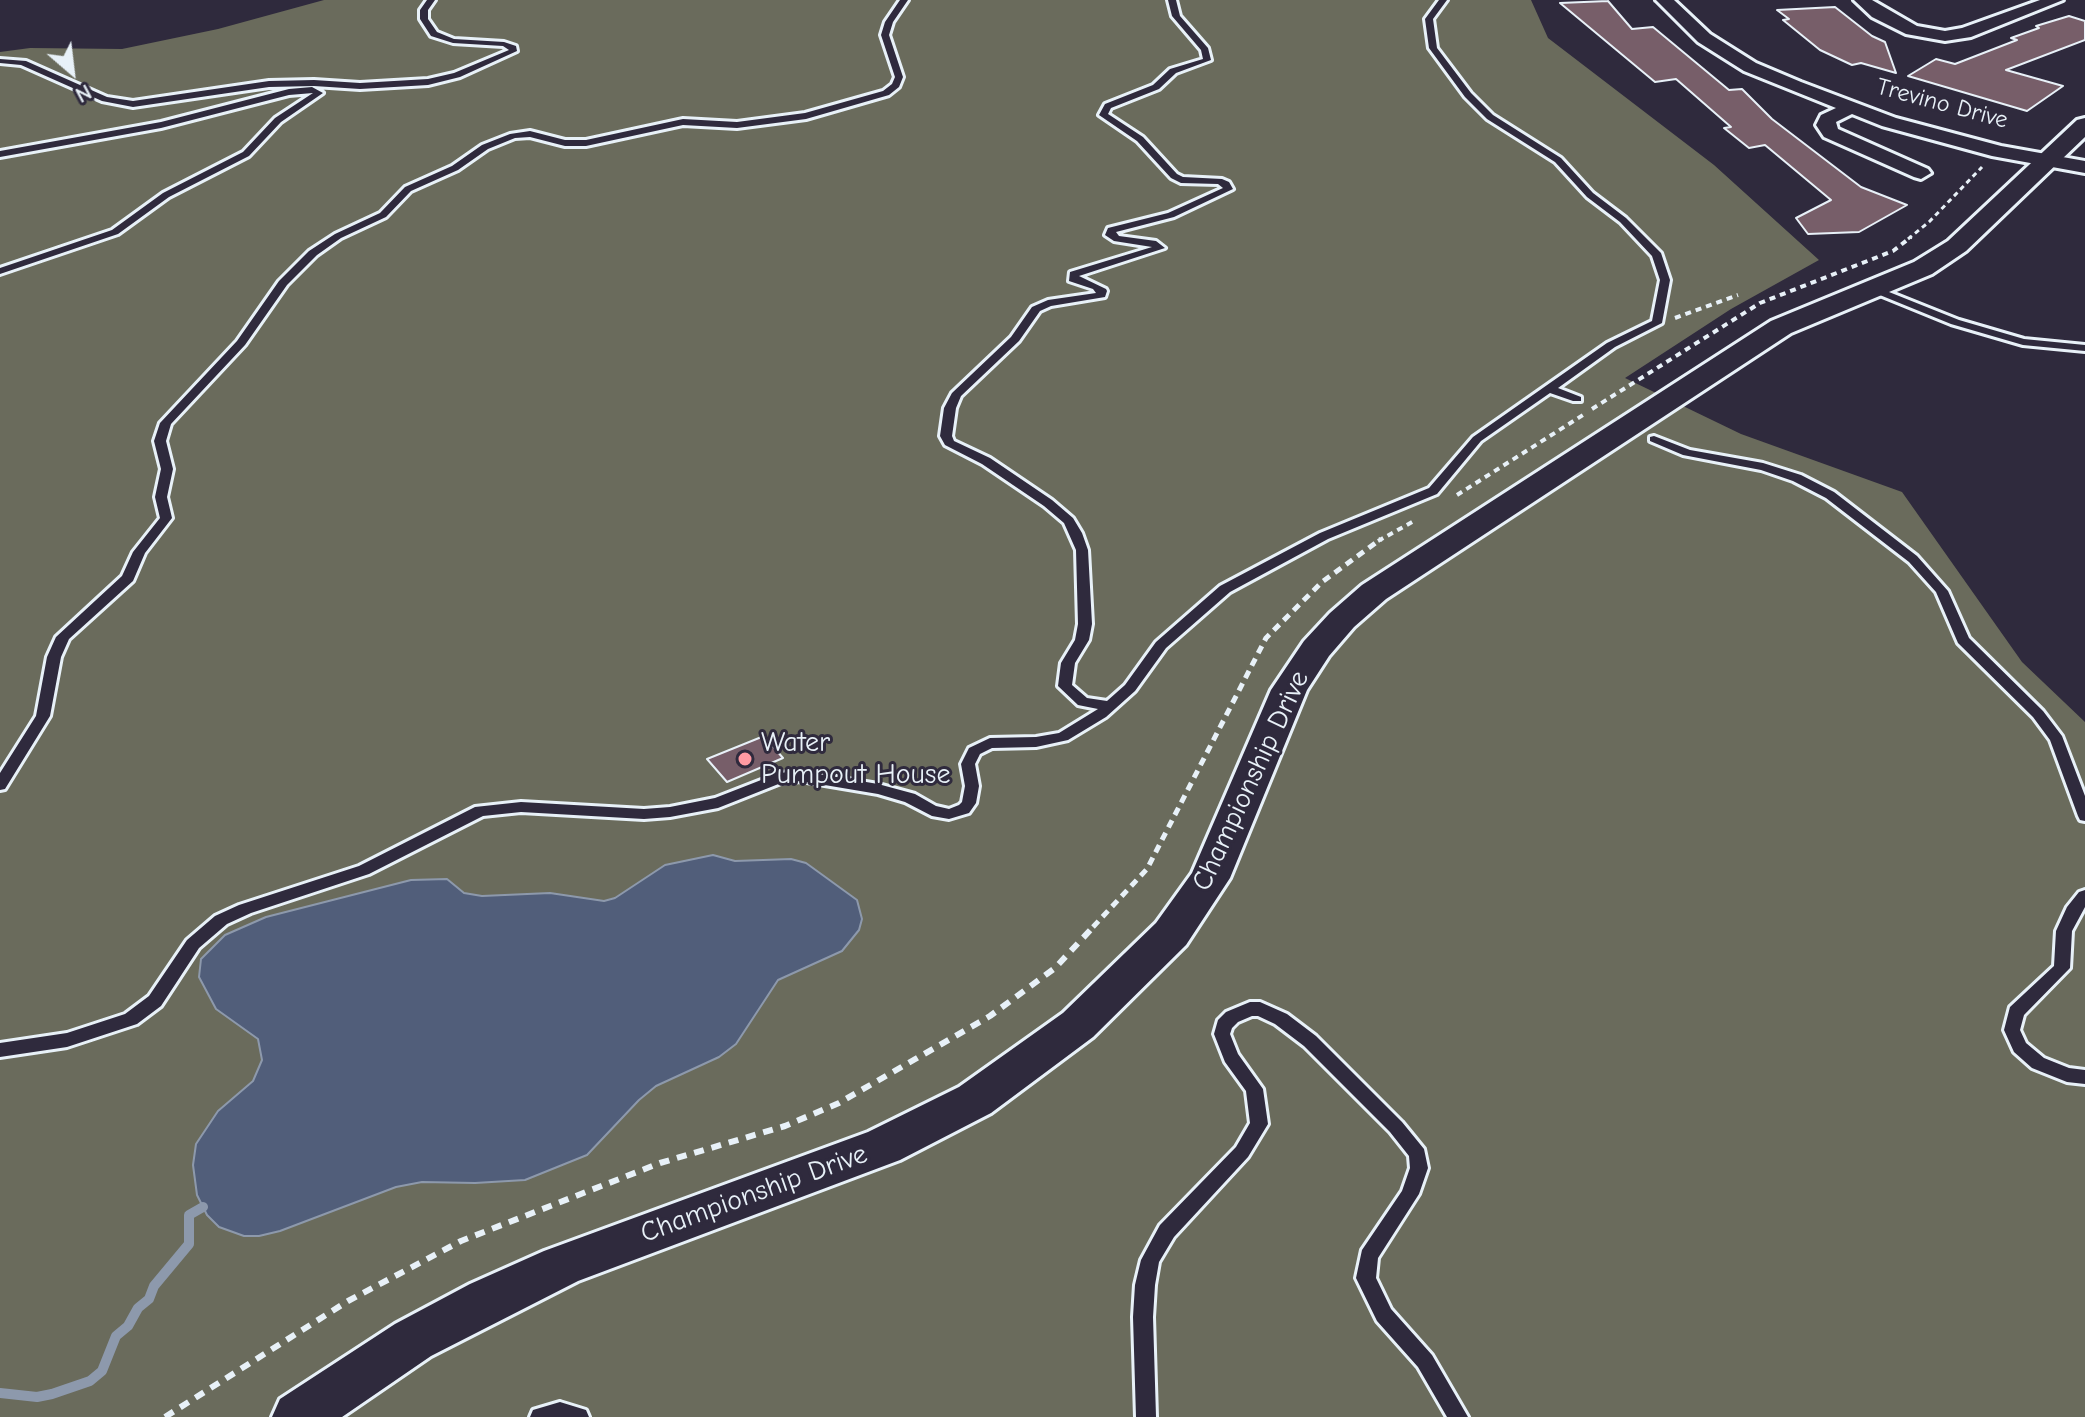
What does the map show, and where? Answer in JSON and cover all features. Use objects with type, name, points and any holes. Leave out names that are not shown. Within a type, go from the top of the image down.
[{"type":"street","name":"Trevino Drive","points":[[1664,0],[1704,38],[1750,67],[1930,134],[2032,157]]},
{"type":"street","points":[[1862,0],[1901,25],[1931,34],[1965,33],[2055,0]]},
{"type":"street","points":[[1852,107],[1828,119],[1825,125],[1831,133],[1921,173]]},
{"type":"street","name":"Championship Drive","points":[[298,1417],[413,1340],[501,1294],[561,1266],[884,1146],[975,1100],[1078,1025],[1171,934],[1210,878],[1289,690],[1316,649],[1342,620],[1374,592],[1781,327],[1923,268],[1957,246],[2032,157],[2085,125]]},
{"type":"street","points":[[2032,157],[2085,167]]},
{"type":"street","points":[[2032,157],[2085,176]]},
{"type":"lane","points":[[0,61],[23,63],[123,104],[269,84],[360,86],[442,79],[513,51],[504,44],[453,41],[434,34],[424,19],[424,10],[431,0]]},
{"type":"lane","points":[[0,785],[43,716],[54,657],[63,637],[128,578],[139,552],[166,518],[161,497],[167,469],[160,441],[166,423],[241,343],[283,283],[313,253],[338,236],[383,215],[408,189],[455,168],[485,147],[506,138],[530,134],[565,143],[586,143],[683,122],[737,125],[806,116],[882,95],[893,89],[899,79],[898,67],[886,47],[885,35],[889,22],[904,0]]},
{"type":"lane","points":[[1110,706],[1083,702],[1065,686],[1068,663],[1082,640],[1085,624],[1082,550],[1069,521],[986,461],[949,443],[946,436],[950,408],[956,395],[1015,339],[1036,309],[1048,303],[1101,295],[1097,287],[1073,279],[1074,274],[1160,248],[1153,243],[1117,239],[1110,235],[1111,230],[1171,215],[1228,189],[1226,184],[1219,181],[1181,180],[1174,176],[1140,139],[1103,115],[1108,106],[1156,87],[1173,71],[1207,60],[1205,50],[1173,11],[1172,0]]},
{"type":"lane","points":[[1,1050],[67,1040],[131,1019],[155,1001],[193,944],[221,920],[364,870],[480,811],[521,807],[644,814],[670,812],[718,803],[768,782],[801,776],[878,789],[910,798],[940,813],[957,813],[964,809],[972,796],[968,764],[974,751],[990,743],[1036,742],[1080,730],[1130,688],[1161,645],[1225,589],[1324,536],[1433,491],[1477,439],[1611,345],[1654,324],[1659,319],[1665,280],[1657,255],[1623,220],[1590,195],[1555,157],[1490,117],[1468,95],[1433,48],[1429,19],[1443,0]]},
{"type":"lane","points":[[0,271],[115,232],[166,195],[246,154],[278,120],[317,97],[360,86]]},
{"type":"lane","points":[[0,154],[161,125],[289,92],[312,90],[317,91],[317,97]]},
{"type":"lane","points":[[1874,289],[1955,322],[2023,342],[2085,348]]},
{"type":"lane","points":[[1551,389],[1577,399]]},
{"type":"lane","points":[[1654,439],[1687,453],[1750,464],[1797,478],[1830,495],[1913,559],[1942,591],[1963,640],[2038,714],[2057,739],[2085,816]]},
{"type":"lane","points":[[2085,896],[2073,911],[2064,931],[2062,968],[2016,1012],[2012,1030],[2020,1047],[2038,1063],[2067,1075],[2085,1077]]},
{"type":"lane","points":[[1146,1417],[1143,1317],[1150,1260],[1167,1231],[1242,1152],[1259,1124],[1254,1089],[1231,1057],[1222,1034],[1224,1025],[1232,1017],[1250,1009],[1260,1009],[1281,1019],[1310,1041],[1396,1127],[1418,1154],[1419,1168],[1410,1194],[1369,1256],[1366,1278],[1384,1315],[1425,1361],[1458,1417]]},
{"type":"lane","points":[[540,1417],[560,1412],[579,1417]]},
{"type":"path","points":[[1454,497],[1760,303],[1893,251],[1929,222],[1975,176],[1977,169],[1986,165]]},
{"type":"path","points":[[1654,324],[1738,295]]},
{"type":"path","points":[[165,1417],[348,1301],[461,1241],[660,1163],[785,1126],[839,1103],[990,1016],[1055,968],[1147,869],[1266,638],[1322,582],[1373,544],[1427,513]]},
{"type":"green space","points":[[324,0],[1531,0],[1548,38],[1714,165],[1819,260],[1731,309],[1625,378],[1741,434],[1902,492],[2022,662],[2085,722],[2085,1417],[0,1417],[0,52],[30,48],[122,49],[218,29]]},
{"type":"water","points":[[713,855],[735,861],[791,859],[806,863],[857,900],[862,919],[859,930],[842,951],[778,980],[736,1044],[719,1057],[656,1086],[587,1155],[525,1180],[422,1182],[396,1187],[259,1236],[244,1236],[219,1227],[207,1215],[197,1195],[193,1165],[196,1144],[218,1111],[253,1081],[262,1060],[258,1039],[216,1009],[199,977],[201,959],[225,935],[266,917],[411,880],[447,879],[464,893],[482,896],[550,893],[604,901],[615,898],[665,865]]},
{"type":"building","points":[[1608,1],[1632,29],[1653,27],[1729,90],[1742,89],[1772,119],[1861,187],[1907,205],[1859,232],[1808,234],[1796,218],[1831,200],[1765,145],[1749,148],[1724,128],[1731,127],[1676,79],[1655,82],[1560,3]]},
{"type":"building","points":[[1835,7],[1872,36],[1885,42],[1896,73],[1861,63],[1852,65],[1820,50],[1783,20],[1789,19],[1777,10]]},
{"type":"building","points":[[2069,16],[2085,21],[2085,40],[2006,70],[2063,86],[2027,111],[1908,76],[1936,59],[1955,64],[2017,40],[2011,38],[2039,28],[2036,26]]},
{"type":"building","name":"Water Pumpout House","points":[[764,736],[783,758],[727,782],[707,759]]},
{"type":"waterway","points":[[0,1393],[37,1397],[52,1394],[90,1381],[102,1371],[116,1336],[128,1326],[138,1308],[149,1299],[154,1286],[189,1244],[189,1215],[203,1207]]},
{"type":"place","name":"Water Pumpout House","points":[[745,759]]}]
